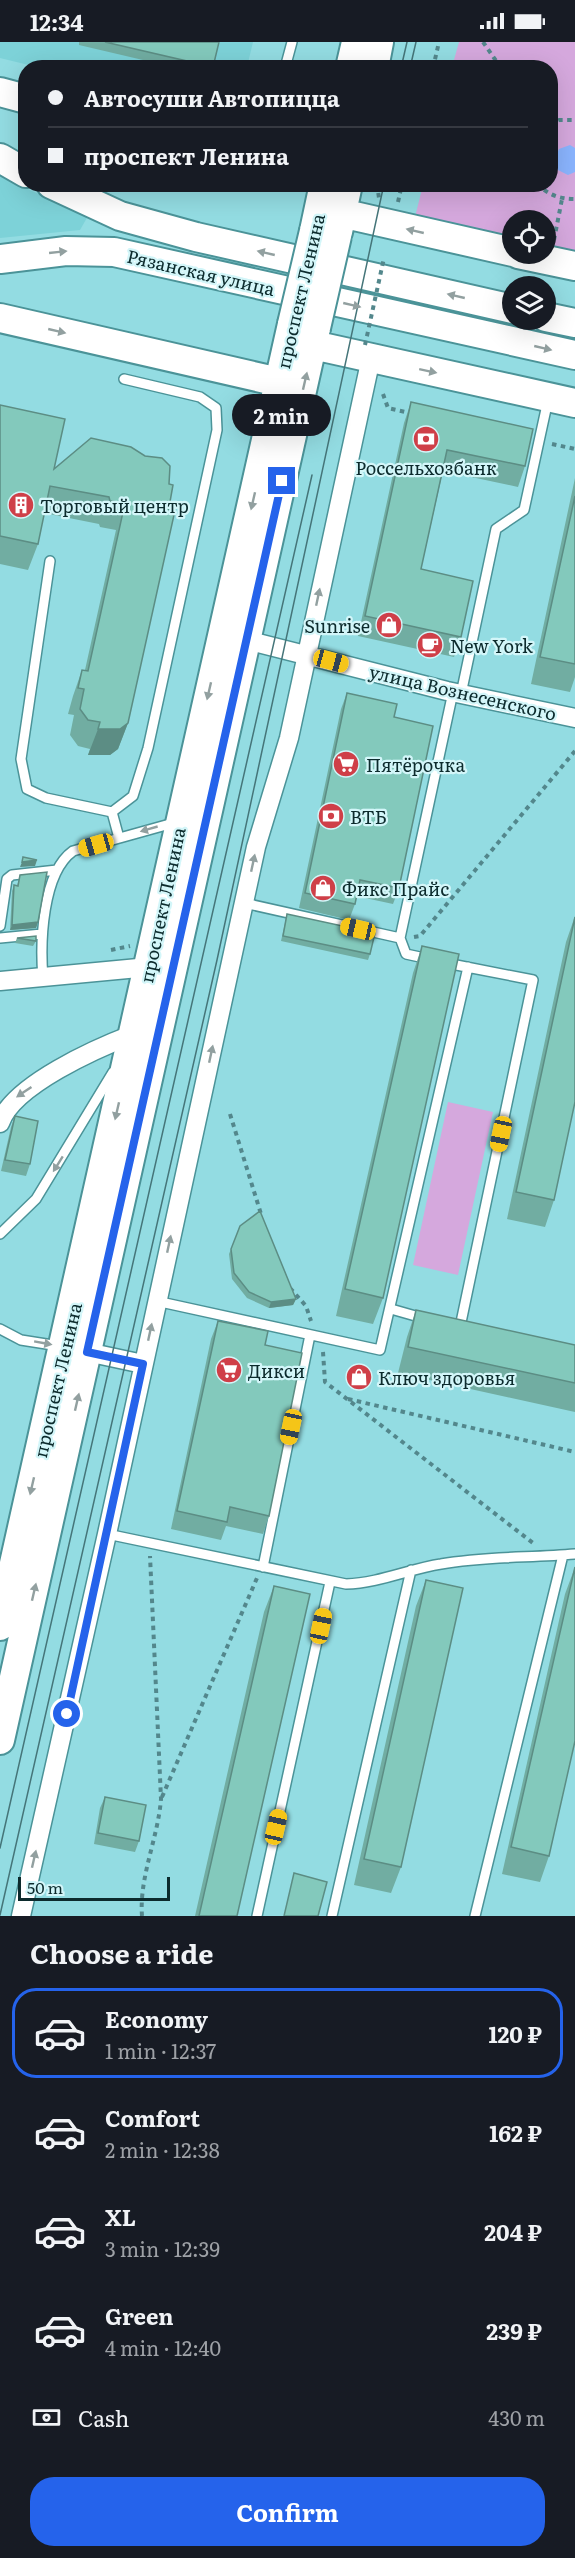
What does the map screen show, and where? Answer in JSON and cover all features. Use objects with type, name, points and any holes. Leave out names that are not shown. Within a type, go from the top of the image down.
[{"type":"main road","points":[[352,60],[356,42]]},
{"type":"main road","points":[[376,60],[379,42]]},
{"type":"main road","points":[[0,92],[18,97]]},
{"type":"main road","points":[[0,158],[18,168]]},
{"type":"main road","name":"Рязанская улица","points":[[68,192],[120,216],[196,237],[502,307]]},
{"type":"main road","name":"проспект Ленина","points":[[325,192],[331,227]]},
{"type":"main road","name":"проспект Ленина","points":[[0,1626],[76,1350],[160,967],[246,640],[307,332],[331,227],[345,192]]},
{"type":"main road","points":[[331,227],[502,250]]},
{"type":"main road","name":"Рязанская улица","points":[[0,259],[66,250],[114,252],[575,355]]},
{"type":"main road","points":[[0,318],[279,382]]},
{"type":"main road","points":[[556,318],[575,323]]},
{"type":"main road","points":[[307,332],[368,352],[562,401]]},
{"type":"main road","name":"проспект Ленина","points":[[0,1740],[76,1350],[134,1034],[160,967],[179,822],[279,382],[307,332]]},
{"type":"street","points":[[21,1916],[107,1534],[256,847],[289,738],[368,352]]},
{"type":"street","name":"улица Вознесенского","points":[[246,640],[457,693],[575,718]]},
{"type":"street","points":[[0,981],[160,967]]},
{"type":"street","points":[[0,1123],[3,1114],[17,1096],[98,1048],[134,1034]]},
{"type":"street","points":[[76,1350],[143,1364]]},
{"type":"lane","points":[[287,60],[292,42]]},
{"type":"lane","points":[[50,561],[21,759],[27,789],[46,798],[112,812],[133,796],[148,748],[217,430],[216,408],[200,397],[124,380]]},
{"type":"lane","points":[[460,1327],[533,980],[406,954],[400,938],[496,529],[524,510],[539,441],[562,401]]},
{"type":"lane","points":[[112,812],[119,838]]},
{"type":"lane","points":[[43,978],[42,934],[57,870],[63,858],[73,851],[179,822]]},
{"type":"lane","points":[[0,926],[7,879],[12,875],[57,870]]},
{"type":"lane","points":[[244,903],[400,938]]},
{"type":"lane","points":[[0,938],[42,934]]},
{"type":"lane","points":[[156,1301],[380,1350],[468,967]]},
{"type":"lane","points":[[0,1234],[36,1199],[134,1034]]},
{"type":"lane","points":[[391,1310],[437,1321]]},
{"type":"lane","points":[[448,1324],[471,1330]]},
{"type":"lane","points":[[0,1329],[21,1340],[76,1350]]},
{"type":"lane","points":[[263,1567],[310,1335]]},
{"type":"lane","points":[[107,1534],[330,1582],[361,1583],[411,1570],[469,1560],[575,1554]]},
{"type":"lane","points":[[475,1916],[563,1555]]},
{"type":"lane","points":[[332,1916],[411,1570]]},
{"type":"lane","points":[[257,1916],[330,1582]]},
{"type":"path","points":[[435,60],[439,42]]},
{"type":"path","points":[[483,42],[495,60]]},
{"type":"path","points":[[558,120],[575,120]]},
{"type":"path","points":[[546,192],[562,199],[575,199]]},
{"type":"path","points":[[562,199],[562,263]]},
{"type":"path","points":[[384,258],[368,352],[388,408],[412,413]]},
{"type":"path","points":[[539,441],[575,449]]},
{"type":"path","points":[[400,938],[420,936],[575,751]]},
{"type":"path","points":[[230,1114],[264,1222]]},
{"type":"path","points":[[289,1286],[306,1306],[313,1326],[321,1337],[325,1382],[550,1556]]},
{"type":"path","points":[[344,1398],[575,1452]]},
{"type":"path","points":[[142,1916],[142,1894],[159,1823],[161,1799],[150,1543]]},
{"type":"path","points":[[161,1799],[263,1567]]},
{"type":"shaded area","points":[[0,42],[253,42],[249,60],[18,60],[18,62],[0,58]]},
{"type":"shaded area","points":[[459,42],[575,42],[575,261],[556,256],[556,210],[502,210],[502,245],[413,225],[421,192],[558,192],[558,60],[454,60]]},
{"type":"shaded area","points":[[570,145],[575,148],[575,172],[568,175],[558,170],[559,149]]},
{"type":"shaded area","points":[[0,174],[18,184],[18,192],[34,192],[88,216],[80,230],[0,238]]},
{"type":"shaded area","points":[[448,1102],[493,1112],[458,1275],[413,1265]]},
{"type":"building","points":[[105,42],[219,42],[215,60],[183,60]]},
{"type":"building","points":[[411,402],[533,429],[525,466],[447,450],[421,569],[473,581],[461,637],[365,616]]},
{"type":"building","points":[[0,405],[65,419],[54,469],[91,438],[131,447],[145,456],[162,458],[170,466],[169,484],[173,485],[168,513],[174,515],[128,723],[120,729],[98,729],[100,722],[88,720],[80,709],[84,689],[78,688],[82,670],[88,671],[125,503],[110,501],[109,497],[50,486],[38,544],[0,536]]},
{"type":"building","points":[[575,496],[575,664],[540,657]]},
{"type":"building","points":[[347,693],[397,704],[394,717],[433,726],[399,888],[360,880],[355,904],[305,893]]},
{"type":"building","points":[[23,857],[37,860],[22,862]]},
{"type":"building","points":[[47,872],[38,922],[12,925],[14,885],[18,886],[20,875]]},
{"type":"building","points":[[287,914],[375,933],[370,954],[283,936]]},
{"type":"building","points":[[575,917],[575,1102],[554,1200],[516,1192]]},
{"type":"building","points":[[36,936],[36,941],[17,938]]},
{"type":"building","points":[[422,946],[459,954],[383,1298],[345,1289]]},
{"type":"building","points":[[15,1116],[38,1121],[30,1164],[5,1160]]},
{"type":"building","points":[[260,1211],[296,1299],[271,1302],[249,1292],[234,1273],[231,1249],[240,1226]]},
{"type":"building","points":[[416,1310],[575,1345],[575,1383],[408,1347]]},
{"type":"building","points":[[218,1321],[268,1331],[265,1345],[302,1353],[269,1516],[230,1507],[227,1522],[177,1511]]},
{"type":"building","points":[[575,1567],[575,1741],[549,1856],[511,1847]]},
{"type":"building","points":[[426,1580],[463,1588],[401,1867],[364,1859]]},
{"type":"building","points":[[274,1586],[310,1594],[237,1916],[199,1916]]},
{"type":"building","points":[[105,1797],[146,1805],[139,1841],[98,1833]]},
{"type":"building","points":[[294,1873],[327,1882],[318,1916],[284,1916]]},
{"type":"tram line","points":[[403,60],[407,42]]},
{"type":"tram line","points":[[412,60],[416,42]]},
{"type":"tram line","points":[[0,1915],[217,960],[382,192]]},
{"type":"tram line","points":[[0,1848],[312,475]]},
{"type":"place","name":"Россельхозбанк","points":[[426,439]]},
{"type":"place","name":"Торговый центр","points":[[21,505]]},
{"type":"place","name":"Sunrise","points":[[389,625]]},
{"type":"place","name":"New York","points":[[430,645]]},
{"type":"place","name":"Пятёрочка","points":[[346,764]]},
{"type":"place","name":"ВТБ","points":[[331,816]]},
{"type":"place","name":"Фикс Прайс","points":[[323,888]]},
{"type":"place","name":"Дикси","points":[[229,1370]]},
{"type":"place","name":"Ключ здоровья","points":[[359,1377]]},
{"type":"route","points":[[67,1714],[143,1364],[87,1352],[282,481]]}]
